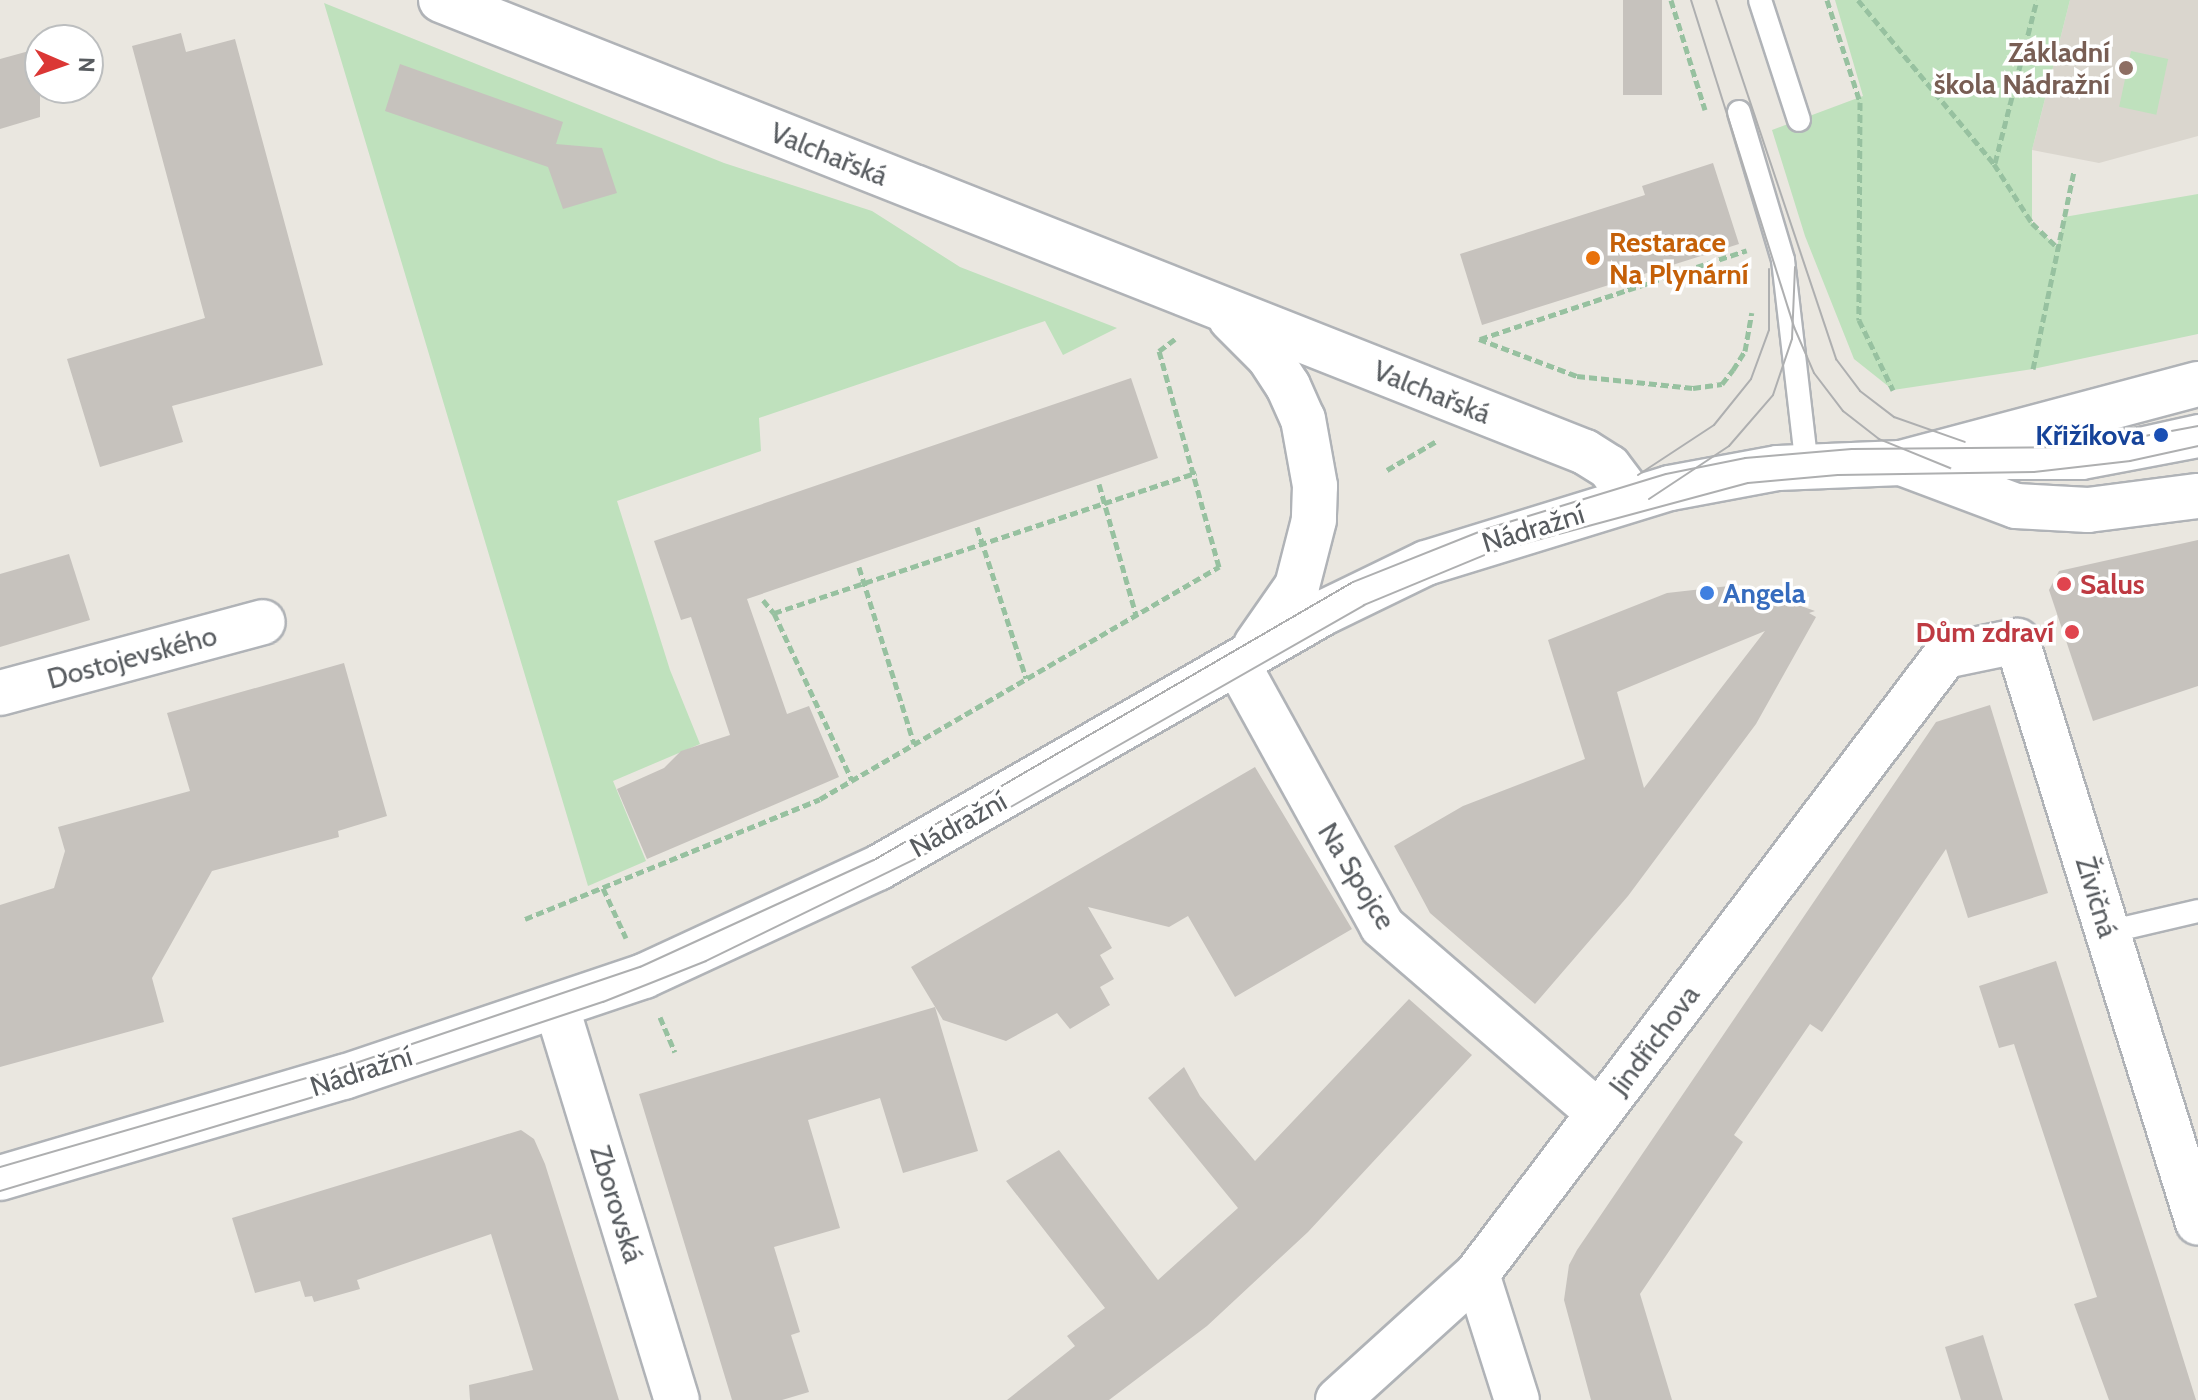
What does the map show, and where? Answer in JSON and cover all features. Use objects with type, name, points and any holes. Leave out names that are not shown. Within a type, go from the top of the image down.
[{"type":"street","name":"Valchařská","points":[[441,0],[1585,452],[1609,467],[1632,497]]},
{"type":"street","name":"Valchařská","points":[[1217,307],[1269,357],[1288,386],[1303,419],[1315,486],[1312,532],[1297,586],[1271,629],[1237,663]]},
{"type":"street","name":"Nádražní","points":[[0,1178],[557,1008],[644,976],[830,892],[1237,663],[1426,563],[1632,497],[1747,471],[1901,463],[2198,384]]},
{"type":"street","name":"Nádražní","points":[[1901,463],[2016,506],[2088,510],[2198,496]]},
{"type":"street","name":"Dostojevského","points":[[0,693],[263,622]]},
{"type":"street","name":"Živičná","points":[[1945,656],[2017,641],[2198,1223]]},
{"type":"street","name":"Jindřichova","points":[[1338,1400],[1477,1274],[1945,656]]},
{"type":"street","name":"Na Spojce","points":[[1237,663],[1382,926],[1599,1113]]},
{"type":"street","name":"Zborovská","points":[[557,1008],[677,1400]]},
{"type":"street","points":[[1477,1274],[1517,1400]]},
{"type":"lane","points":[[1760,0],[1799,120]]},
{"type":"lane","points":[[1739,112],[1783,260],[1807,466]]},
{"type":"lane","points":[[1901,463],[2101,445],[2198,426]]},
{"type":"lane","points":[[1901,463],[1957,469],[2083,468],[2198,446]]},
{"type":"lane","points":[[2108,932],[2198,911]]},
{"type":"path","points":[[1671,0],[1707,117]]},
{"type":"path","points":[[1827,0],[1860,102],[1859,320],[1893,390]]},
{"type":"path","points":[[1858,0],[1994,164],[2032,223],[2057,247]]},
{"type":"path","points":[[1994,164],[2037,0]]},
{"type":"path","points":[[2033,369],[2074,171]]},
{"type":"path","points":[[1743,235],[1750,265]]},
{"type":"path","points":[[1747,250],[1479,339],[1577,376],[1693,388],[1722,384],[1733,370],[1745,351],[1753,305]]},
{"type":"path","points":[[525,919],[820,799],[1219,567],[1196,473],[1159,351],[1217,307]]},
{"type":"path","points":[[1387,470],[1443,437]]},
{"type":"path","points":[[774,613],[1104,500],[1196,473]]},
{"type":"path","points":[[1099,484],[1136,615]]},
{"type":"path","points":[[977,527],[1026,679]]},
{"type":"path","points":[[859,567],[914,744]]},
{"type":"path","points":[[763,600],[774,613],[817,695],[852,780]]},
{"type":"shaded area","name":"Základní škola Nádražní","points":[[2070,0],[2198,0],[2198,136],[2099,163],[2032,150]]},
{"type":"green space","points":[[1835,0],[2070,0],[2032,150],[2032,223],[2057,247],[2064,217],[2198,194],[2198,334],[2033,369],[1893,390],[1854,359],[1805,236],[1772,130],[1863,96]]},
{"type":"green space","points":[[324,3],[724,163],[872,211],[960,267],[1117,328],[1063,355],[1045,321],[759,418],[761,451],[617,501],[670,670],[700,744],[613,781],[646,861],[588,886]]},
{"type":"green space","points":[[2131,51],[2168,59],[2156,115],[2119,107]]},
{"type":"building","points":[[1623,0],[1662,0],[1662,95],[1623,95]]},
{"type":"building","points":[[181,33],[186,52],[235,39],[323,365],[172,406],[183,442],[100,467],[67,359],[205,318],[132,46]]},
{"type":"building","points":[[24,52],[24,104],[40,104],[40,117],[0,129],[0,59]]},
{"type":"building","points":[[400,64],[563,122],[556,144],[602,148],[617,193],[563,209],[548,167],[385,111]]},
{"type":"building","points":[[1713,163],[1739,244],[1482,325],[1460,254],[1645,195],[1642,186]]},
{"type":"building","points":[[1131,378],[1158,458],[747,599],[787,714],[809,706],[839,777],[647,859],[617,789],[664,768],[681,751],[730,735],[691,617],[681,620],[654,541]]},
{"type":"building","points":[[2198,540],[2198,686],[2093,721],[2049,590],[2059,571]]},
{"type":"building","points":[[69,554],[90,620],[0,647],[0,574]]},
{"type":"building","points":[[1729,586],[1765,593],[1815,611],[1809,613],[1816,617],[1756,724],[1628,896],[1535,1004],[1430,913],[1394,846],[1463,806],[1585,759],[1548,640],[1667,593]],"holes":[[[1765,631],[1644,788],[1617,692]]]},
{"type":"building","points":[[344,663],[387,816],[338,831],[339,837],[212,871],[152,978],[164,1022],[0,1067],[0,905],[54,888],[65,851],[58,827],[190,791],[167,713]]},
{"type":"building","points":[[1990,705],[2048,893],[1968,918],[1946,849],[1822,1032],[1810,1024],[1734,1135],[1743,1142],[1640,1294],[1672,1400],[1591,1400],[1564,1300],[1569,1265],[1577,1250],[1936,722]]},
{"type":"building","points":[[1255,767],[1352,929],[1235,997],[1188,916],[1169,927],[1088,907],[1112,948],[1100,955],[1114,979],[1100,987],[1110,1005],[1070,1029],[1057,1013],[1006,1041],[943,1020],[911,967]]},
{"type":"building","points":[[2056,961],[2196,1400],[2109,1400],[2074,1304],[2097,1297],[2014,1044],[1999,1048],[1979,986]]},
{"type":"building","points":[[1409,999],[1472,1055],[1308,1232],[1207,1326],[1109,1400],[1007,1400],[1075,1346],[1067,1336],[1105,1308],[1006,1181],[1059,1150],[1158,1280],[1238,1208],[1148,1098],[1184,1067],[1200,1096],[1255,1161]]},
{"type":"building","points":[[935,1007],[978,1151],[903,1173],[880,1098],[808,1120],[840,1228],[774,1247],[800,1332],[791,1335],[809,1392],[782,1400],[732,1400],[639,1094]]},
{"type":"building","points":[[521,1130],[534,1139],[545,1164],[619,1400],[470,1400],[469,1385],[533,1370],[491,1234],[357,1280],[360,1289],[314,1302],[312,1296],[305,1297],[300,1281],[255,1293],[232,1218]]},
{"type":"building","points":[[1983,1335],[2003,1400],[1961,1400],[1945,1347]]},
{"type":"tram line","points":[[1691,0],[1794,327],[1814,373],[1843,411],[1879,439],[1950,468]]},
{"type":"tram line","points":[[1716,0],[1836,359],[1860,391],[1894,417],[1965,442]]},
{"type":"tram line","points":[[1649,499],[1729,446],[1773,395],[1792,339],[1795,267]]},
{"type":"tram line","points":[[1638,475],[1714,425],[1751,379],[1769,330],[1769,269]]},
{"type":"tram line","points":[[0,1167],[341,1068],[640,967],[874,860],[1353,582],[1486,529],[1666,474],[1745,458],[1852,449],[2086,447],[2198,426]]},
{"type":"tram line","points":[[0,1191],[347,1087],[603,1002],[706,961],[944,845],[1364,605],[1492,552],[1748,483],[1838,475],[2034,472],[2130,461],[2198,446]]},
{"type":"place","name":"Základní škola Nádražní","points":[[2126,68]]},
{"type":"place","name":"Restarace Na Plynární","points":[[1593,258]]},
{"type":"place","name":"Křižíkova","points":[[2161,435]]},
{"type":"place","name":"Salus","points":[[2064,584]]},
{"type":"place","name":"Angela","points":[[1707,593]]},
{"type":"place","name":"Dům zdraví","points":[[2072,632]]}]
